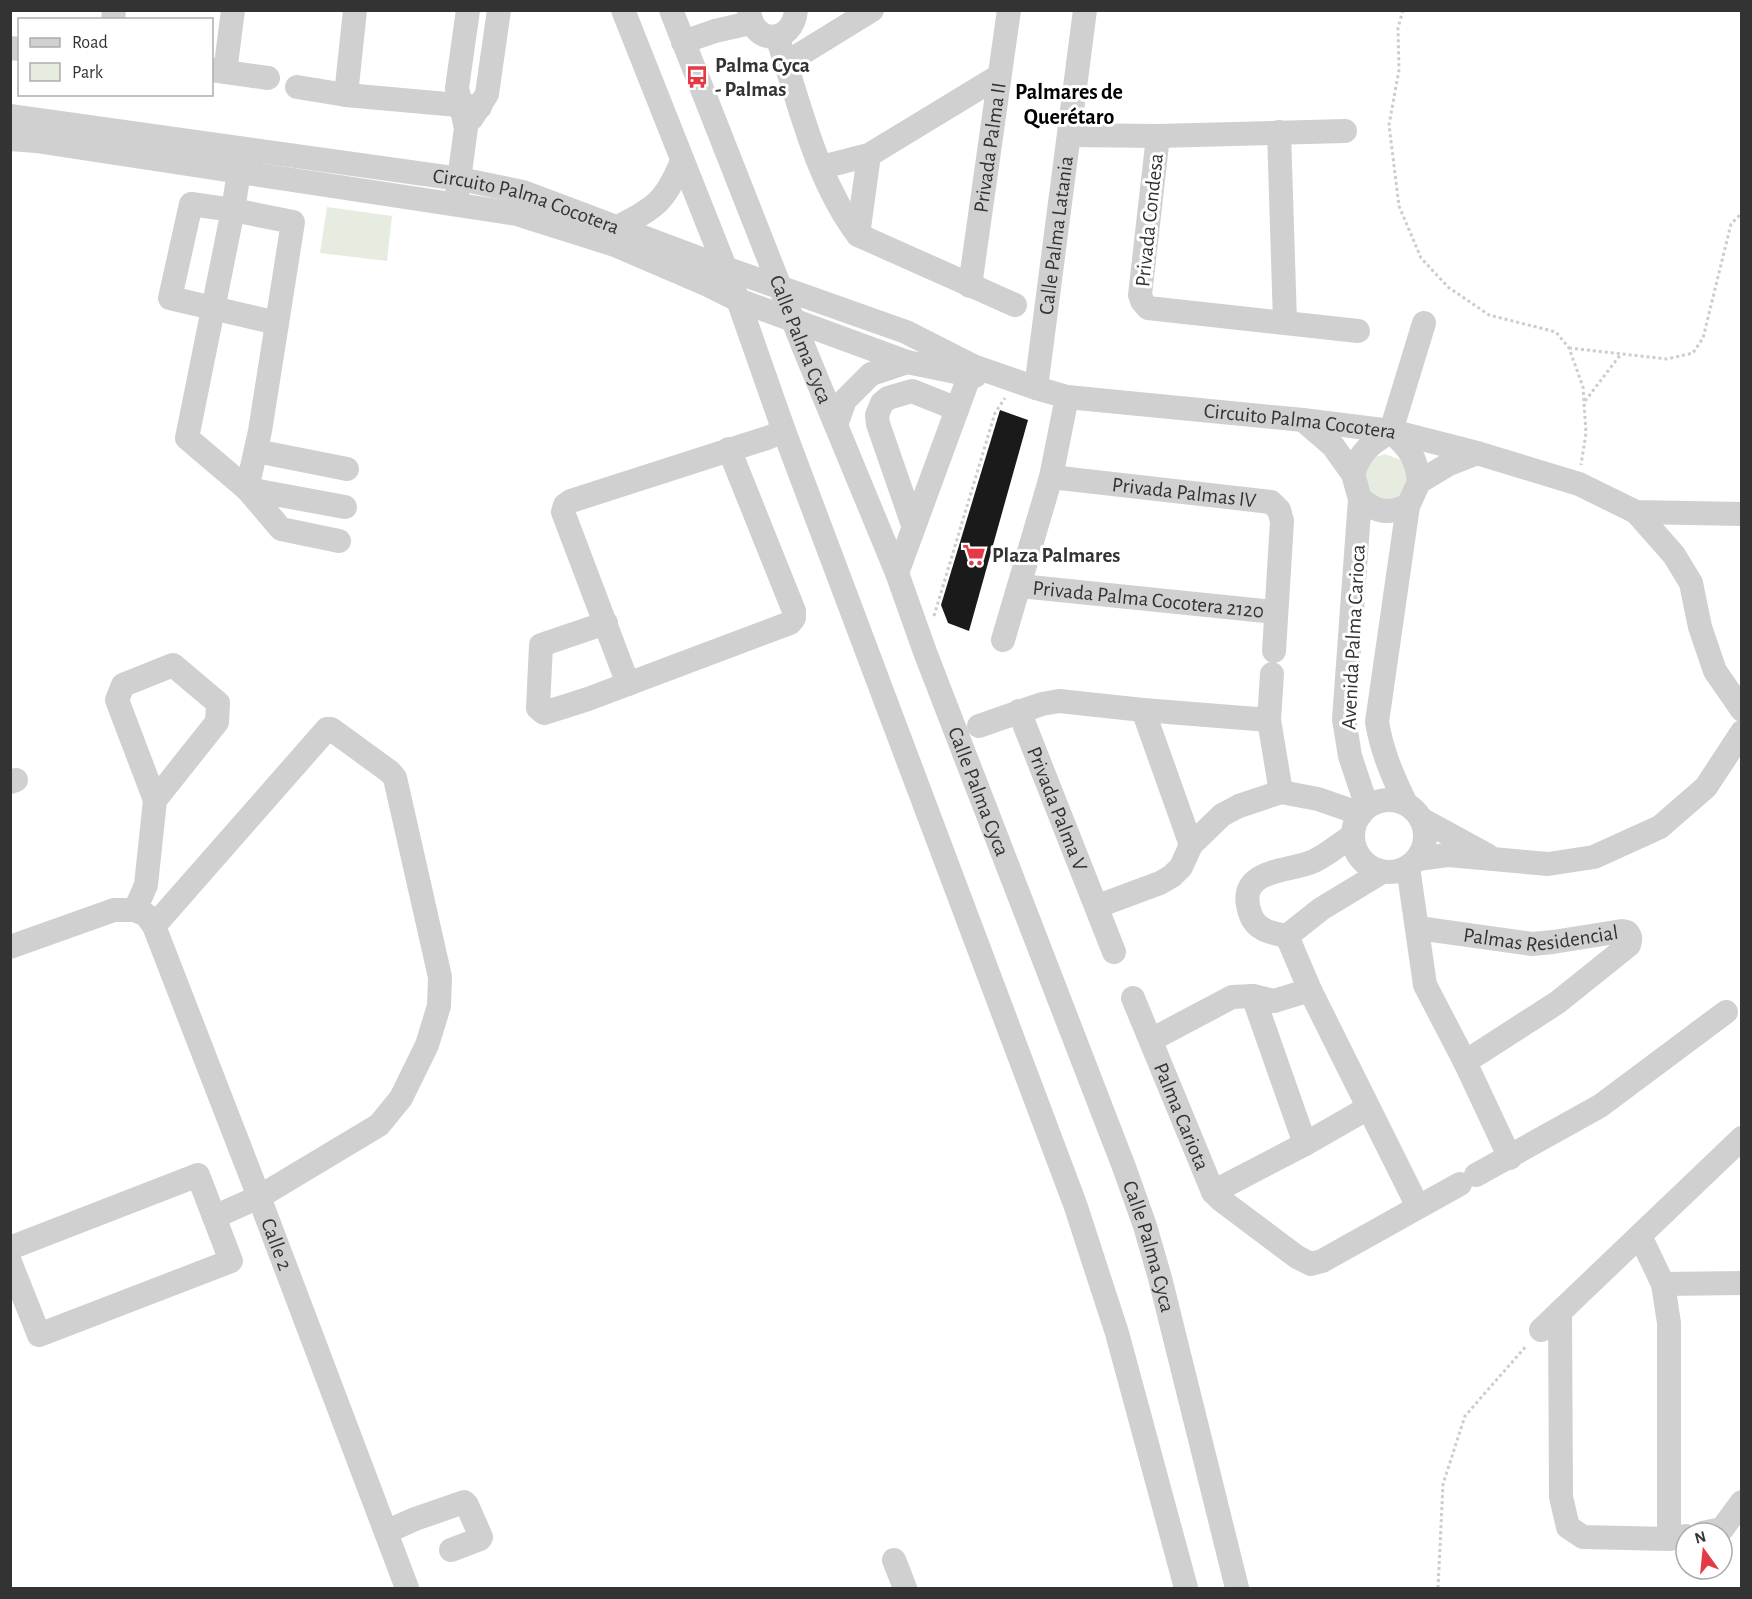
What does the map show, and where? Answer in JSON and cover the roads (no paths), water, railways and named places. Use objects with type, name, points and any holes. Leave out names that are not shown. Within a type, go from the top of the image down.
[{"type":"street","points":[[233,10],[218,71],[268,78]]},
{"type":"street","points":[[346,95],[356,10]]},
{"type":"street","points":[[455,206],[469,113],[457,88],[468,10]]},
{"type":"street","points":[[469,113],[487,94],[499,10]]},
{"type":"street","name":"Calle Palma Cyca","points":[[623,10],[738,300],[784,431],[1075,1204],[1117,1333],[1186,1588]]},
{"type":"street","name":"Calle Palma Cyca","points":[[671,10],[780,287],[897,573],[925,652],[1116,1145],[1145,1226],[1160,1278],[1237,1588]]},
{"type":"street","points":[[682,38],[747,15],[756,31],[766,36],[777,37],[788,31],[795,21],[795,10]]},
{"type":"street","points":[[786,63],[872,10]]},
{"type":"street","name":"Privada Palma II","points":[[970,286],[1009,10]]},
{"type":"street","name":"Calle Palma Latania","points":[[1026,385],[1069,135],[1085,10]]},
{"type":"street","points":[[777,37],[808,135],[842,214],[858,235],[1015,305]]},
{"type":"street","points":[[822,167],[869,155],[999,76]]},
{"type":"street","points":[[297,87],[469,113]]},
{"type":"street","name":"Circuito Palma Cocotera","points":[[10,116],[460,179],[523,192],[725,268],[906,332],[971,371]]},
{"type":"street","name":"Privada Condesa","points":[[1069,135],[1158,136],[1345,131]]},
{"type":"street","points":[[1279,132],[1285,322]]},
{"type":"street","name":"Privada Condesa","points":[[1158,136],[1140,295],[1148,308],[1358,331]]},
{"type":"street","name":"Circuito Palma Cocotera","points":[[10,139],[36,141],[517,214],[615,245],[738,300],[907,362],[971,371],[1067,397],[1303,420],[1390,431],[1477,453],[1579,484],[1636,512]]},
{"type":"street","points":[[858,235],[869,155]]},
{"type":"street","points":[[618,227],[660,202],[673,183],[682,161]]},
{"type":"street","points":[[239,172],[187,438],[247,489],[281,529],[339,541]]},
{"type":"street","points":[[247,489],[256,451],[277,323],[293,222],[191,204],[170,298],[277,323]]},
{"type":"street","points":[[1353,474],[1365,449],[1390,431],[1424,323]]},
{"type":"street","points":[[836,425],[845,400],[871,374],[907,362]]},
{"type":"street","points":[[897,573],[971,371]]},
{"type":"street","points":[[914,525],[878,424],[877,415],[882,403],[888,398],[912,391],[957,409]]},
{"type":"street","points":[[1003,640],[1051,477],[1067,397]]},
{"type":"street","name":"Avenida Palma Carioca","points":[[1303,420],[1332,446],[1353,474],[1360,499],[1344,719],[1359,820]]},
{"type":"street","points":[[628,684],[563,512],[565,505],[571,501],[784,431]]},
{"type":"street","points":[[1390,431],[1410,450],[1417,465],[1419,482],[1449,464],[1477,453]]},
{"type":"street","points":[[606,623],[541,645],[538,708],[544,713],[790,623],[794,618],[794,611],[729,449]]},
{"type":"street","points":[[256,451],[347,469]]},
{"type":"street","name":"Privada Palmas IV","points":[[1051,477],[1271,502],[1279,510],[1282,521],[1269,720]]},
{"type":"street","name":"Avenida Palma Carioca","points":[[1414,811],[1389,767],[1381,745],[1377,722],[1408,506],[1419,482]]},
{"type":"street","points":[[247,489],[345,507]]},
{"type":"street","points":[[1360,499],[1372,508],[1385,512],[1408,506]]},
{"type":"street","points":[[1636,512],[1742,514]]},
{"type":"street","points":[[1636,512],[1674,555],[1691,583],[1700,627],[1715,671],[1742,710]]},
{"type":"street","name":"Privada Palma Cocotera 2120","points":[[1020,586],[1275,612]]},
{"type":"street","points":[[10,947],[114,910],[135,910],[146,885],[155,800],[117,700],[123,685],[173,665],[218,703],[217,722],[155,800]]},
{"type":"street","points":[[979,726],[1019,711],[1059,701],[1269,720],[1281,792]]},
{"type":"street","points":[[1143,710],[1191,845]]},
{"type":"street","name":"Privada Palma V","points":[[1019,711],[1098,906],[1114,952]]},
{"type":"street","points":[[154,926],[327,729],[331,729],[390,772],[394,778],[440,977],[439,1006],[427,1045],[401,1098],[379,1125],[259,1197],[214,1217]]},
{"type":"street","points":[[1359,820],[1356,852],[1366,865],[1382,872],[1395,872],[1413,863],[1448,855],[1548,864],[1594,857],[1660,827],[1706,787],[1741,734]]},
{"type":"street","points":[[1098,906],[1160,883],[1172,876],[1181,867],[1191,845],[1222,815],[1239,806],[1281,792],[1318,799],[1359,820]]},
{"type":"street","points":[[1418,1207],[1310,990],[1290,943],[1268,933],[1250,915],[1247,901],[1249,889],[1257,878],[1275,870],[1314,861],[1379,801],[1393,800],[1497,861]]},
{"type":"street","points":[[1414,811],[1426,832],[1424,846],[1413,863],[1425,985],[1465,1062],[1510,1158],[1600,1106],[1726,1012]]},
{"type":"street","points":[[1290,943],[1321,909],[1382,872]]},
{"type":"street","name":"Calle 2","points":[[135,910],[146,915],[154,926],[407,1588]]},
{"type":"street","name":"Palmas Residencial","points":[[1418,928],[1532,944],[1623,931],[1630,936],[1629,945],[1558,1002],[1465,1062]]},
{"type":"street","name":"Palma Cariota","points":[[1151,1040],[1232,997],[1253,996],[1274,1001],[1310,990]]},
{"type":"street","points":[[1253,996],[1305,1144]]},
{"type":"street","name":"Palma Cariota","points":[[1133,998],[1213,1191],[1221,1200],[1297,1257],[1311,1264],[1323,1261],[1510,1158]]},
{"type":"street","name":"Palma Cariota","points":[[1213,1191],[1305,1144],[1368,1108]]},
{"type":"street","points":[[1541,1330],[1742,1138]]},
{"type":"street","points":[[10,1248],[198,1175],[231,1261],[39,1335],[10,1262]]},
{"type":"street","points":[[1640,1236],[1663,1284],[1669,1323],[1677,1521]]},
{"type":"street","points":[[1663,1284],[1742,1283]]},
{"type":"street","points":[[1560,1312],[1561,1497],[1568,1527],[1583,1537],[1674,1538]]},
{"type":"street","points":[[386,1532],[464,1502],[468,1505],[481,1537],[451,1550]]},
{"type":"street","points":[[1728,1521],[1742,1502]]},
{"type":"street","points":[[894,1560],[905,1588]]},
{"type":"place","name":"Palma Cyca - Palmas","points":[[697,77]]},
{"type":"place","name":"Plaza Palmares","points":[[974,555]]},
{"type":"district","name":"Palmares de Querétaro","points":[[1069,104]]}]
